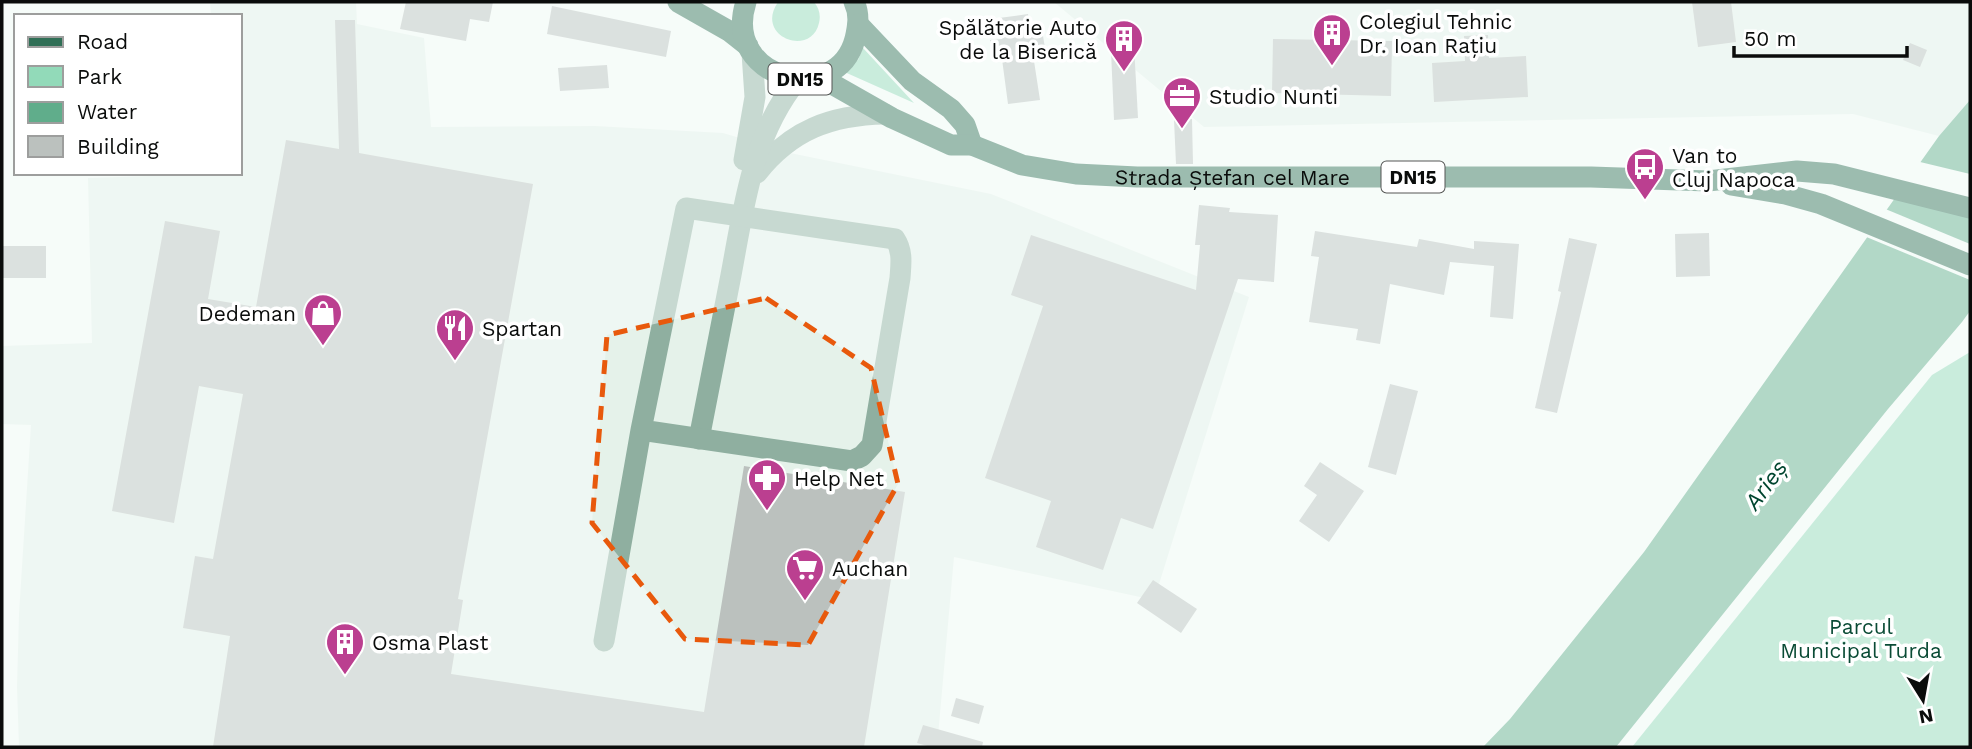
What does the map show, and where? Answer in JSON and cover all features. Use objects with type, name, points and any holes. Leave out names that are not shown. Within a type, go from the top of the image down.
[{"type":"main road","name":"Strada Ștefan cel Mare","points":[[678,2],[729,32],[750,49],[767,69],[786,77],[808,78],[951,145],[972,145],[1022,165],[1076,174],[1138,177],[1591,177],[1708,181],[1785,194],[1821,204],[1970,265]]},
{"type":"main road","name":"DN15","points":[[746,2],[742,13],[743,33],[750,49]]},
{"type":"main road","name":"DN15","points":[[808,78],[828,72],[844,60],[854,43],[856,9]]},
{"type":"main road","name":"DN15","points":[[856,9],[912,81],[951,109],[965,125],[972,145]]},
{"type":"main road","name":"Strada Ștefan cel Mare","points":[[1708,181],[1797,171],[1834,174],[1970,208]]},
{"type":"lane","points":[[747,186],[744,161],[755,97],[750,49]]},
{"type":"lane","points":[[699,439],[747,186],[765,134],[782,99],[808,78]]},
{"type":"lane","points":[[747,186],[772,154],[791,139],[823,123],[859,115],[885,114]]},
{"type":"lane","points":[[604,641],[641,430],[686,208],[895,239],[898,242],[901,253],[900,278],[872,445],[862,456],[852,461],[641,430]]},
{"type":"highlighted area","points":[[766,298],[871,368],[898,484],[808,645],[685,639],[592,523],[607,335]]},
{"type":"shaded area","points":[[210,2],[356,2],[357,24],[424,38],[431,127],[595,126],[723,133],[790,153],[991,194],[1249,297],[1154,600],[954,557],[937,747],[19,747],[19,614],[31,425],[2,424],[2,346],[92,343],[88,178],[242,175],[242,14],[211,14]]},
{"type":"shaded area","points":[[1054,2],[1970,2],[1970,100],[1939,136],[1853,114],[1204,127]]},
{"type":"green space","points":[[778,2],[814,2],[820,17],[814,34],[796,41],[786,39],[778,33],[773,25],[773,14]]},
{"type":"green space","points":[[863,48],[914,103],[840,70],[858,60]]},
{"type":"green space","name":"Parcul Municipal Turda","points":[[1970,352],[1970,747],[1632,747],[1932,375]]},
{"type":"water","name":"Arieș","points":[[1970,100],[1970,311],[1962,322],[1888,409],[1616,747],[1483,747],[1510,719],[1644,552],[1939,136]]},
{"type":"pier","points":[[1916,161],[1970,174],[1970,214],[1893,195]]},
{"type":"pier","points":[[1883,208],[1970,244],[1970,280],[1864,236]]},
{"type":"building","points":[[406,2],[493,2],[489,22],[470,19],[466,41],[400,29]]},
{"type":"building","points":[[1692,2],[1731,2],[1736,42],[1698,47]]},
{"type":"building","points":[[552,6],[671,31],[666,57],[547,34]]},
{"type":"building","points":[[1028,14],[1032,37],[1043,36],[1047,60],[1034,61],[1040,100],[1008,104],[1002,59],[993,61],[990,40],[1002,39],[999,18]]},
{"type":"building","points":[[335,20],[355,20],[359,153],[533,184],[458,599],[463,600],[451,674],[704,712],[744,466],[905,492],[864,747],[213,747],[230,636],[183,628],[195,556],[213,559],[243,394],[199,386],[174,523],[112,511],[165,221],[220,231],[208,299],[256,307],[286,140],[339,149]]},
{"type":"building","name":"Spălătorie Auto de la Biserică","points":[[1133,27],[1138,118],[1114,120],[1110,28]]},
{"type":"building","points":[[1488,35],[1489,58],[1526,56],[1528,97],[1434,102],[1432,63],[1465,61],[1464,36]]},
{"type":"building","name":"Colegiul Tehnic Dr. Ioan Rațiu","points":[[1273,39],[1392,41],[1391,96],[1272,93]]},
{"type":"building","points":[[1910,43],[1927,50],[1920,67],[1903,60]]},
{"type":"building","points":[[607,65],[609,88],[560,91],[558,68]]},
{"type":"building","points":[[1192,119],[1193,164],[1176,164],[1174,120]]},
{"type":"building","points":[[1199,205],[1230,208],[1229,212],[1278,215],[1274,282],[1238,279],[1153,529],[1121,518],[1103,570],[1036,547],[1051,501],[985,478],[1043,306],[1011,295],[1031,235],[1196,290],[1200,245],[1195,245]]},
{"type":"building","points":[[1315,231],[1417,247],[1419,239],[1474,249],[1474,241],[1519,244],[1513,319],[1490,317],[1494,266],[1450,262],[1444,295],[1390,284],[1380,344],[1356,340],[1358,329],[1309,322],[1319,257],[1311,256]]},
{"type":"building","points":[[1709,233],[1710,276],[1676,277],[1675,234]]},
{"type":"building","points":[[1569,238],[1597,244],[1557,413],[1535,408],[1561,292],[1558,291]]},
{"type":"building","points":[[2,246],[46,246],[46,278],[2,278]]},
{"type":"building","points":[[1390,384],[1418,391],[1396,475],[1368,467]]},
{"type":"building","points":[[1320,462],[1364,491],[1329,542],[1299,521],[1317,495],[1304,486]]},
{"type":"building","points":[[1153,580],[1197,609],[1181,633],[1137,603]]},
{"type":"building","points":[[956,698],[984,706],[979,724],[951,716]]},
{"type":"building","points":[[923,725],[983,742],[982,747],[931,747],[917,743]]},
{"type":"place","name":"Colegiul Tehnic Dr. Ioan Rațiu","points":[[1332,67]]},
{"type":"place","name":"Spălătorie Auto de la Biserică","points":[[1124,73]]},
{"type":"place","name":"Studio Nunti","points":[[1182,130]]},
{"type":"place","name":"Van to Cluj Napoca","points":[[1645,201]]},
{"type":"place","name":"Dedeman","points":[[323,347]]},
{"type":"place","name":"Spartan","points":[[455,362]]},
{"type":"place","name":"Help Net","points":[[767,512]]},
{"type":"place","name":"Auchan","points":[[805,602]]},
{"type":"place","name":"Osma Plast","points":[[345,676]]}]
